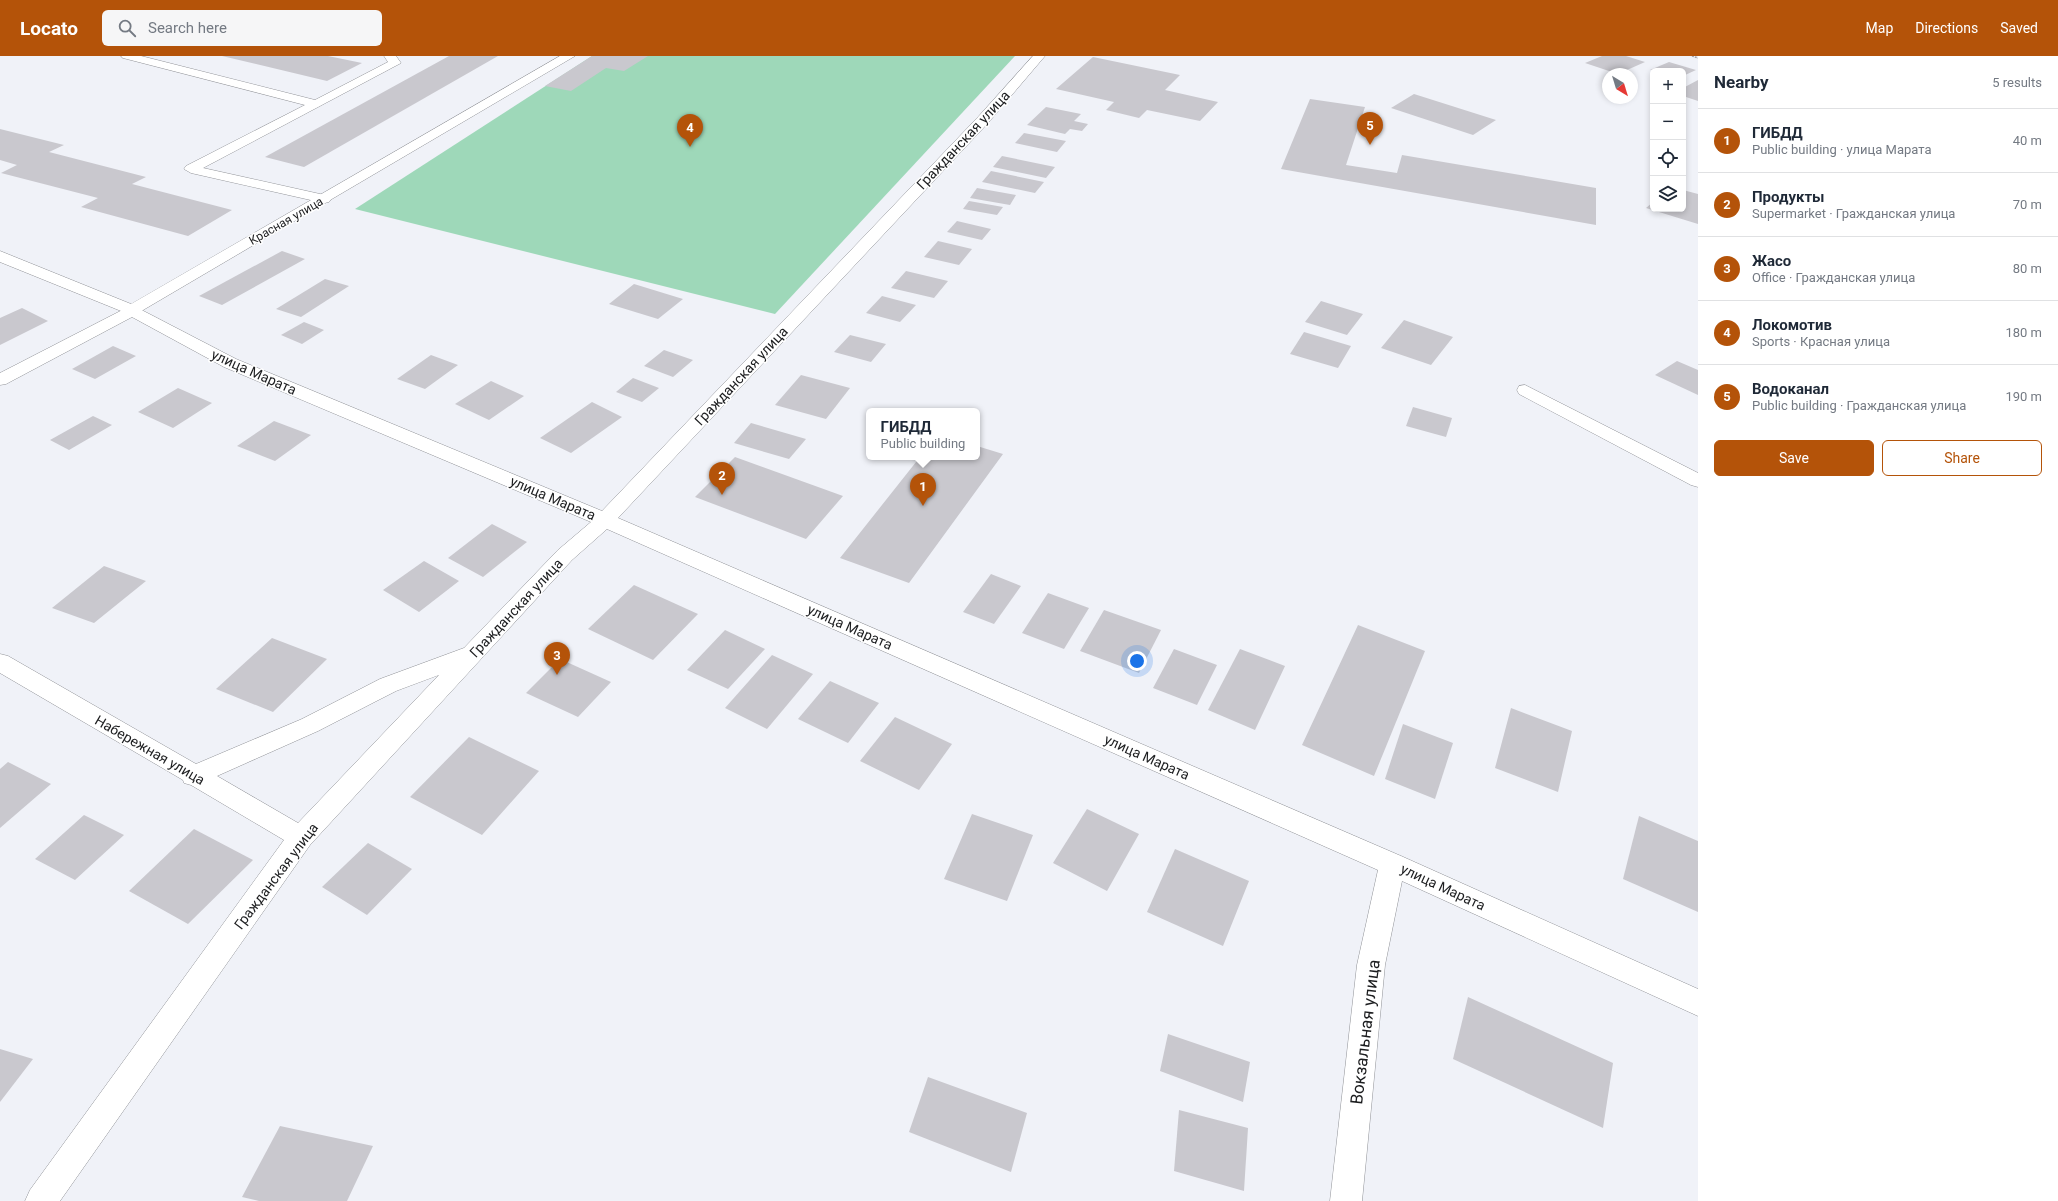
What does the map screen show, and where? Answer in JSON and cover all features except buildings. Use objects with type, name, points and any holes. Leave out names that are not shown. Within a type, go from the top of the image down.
[{"type":"street","name":"Красная улица","points":[[0,380],[132,310],[569,56]]},
{"type":"street","name":"Гражданская улица","points":[[41,1201],[301,837],[565,555],[605,520],[983,120],[1039,56]]},
{"type":"street","name":"улица Марата","points":[[0,256],[132,310],[230,363],[605,520],[1392,864],[1698,1003]]},
{"type":"street","points":[[193,776],[310,725],[388,685],[474,653]]},
{"type":"street","name":"Набережная улица","points":[[0,662],[193,776],[301,837]]},
{"type":"street","name":"Вокзальная улица","points":[[1346,1201],[1371,965],[1392,864]]},
{"type":"lane","points":[[127,56],[317,104]]},
{"type":"lane","points":[[324,199],[191,169],[395,63],[390,56]]},
{"type":"lane","points":[[1526,390],[1698,482]]},
{"type":"path","points":[[1692,56],[1698,58]]},
{"type":"green space","points":[[592,56],[1015,56],[775,314],[355,209]]},
{"type":"place","name":"Водоканал","points":[[1370,145]]},
{"type":"place","name":"Локомотив","points":[[690,147]]},
{"type":"place","name":"Продукты","points":[[722,495]]},
{"type":"place","name":"ГИБДД","points":[[923,506]]},
{"type":"place","name":"Жасо","points":[[557,675]]}]
